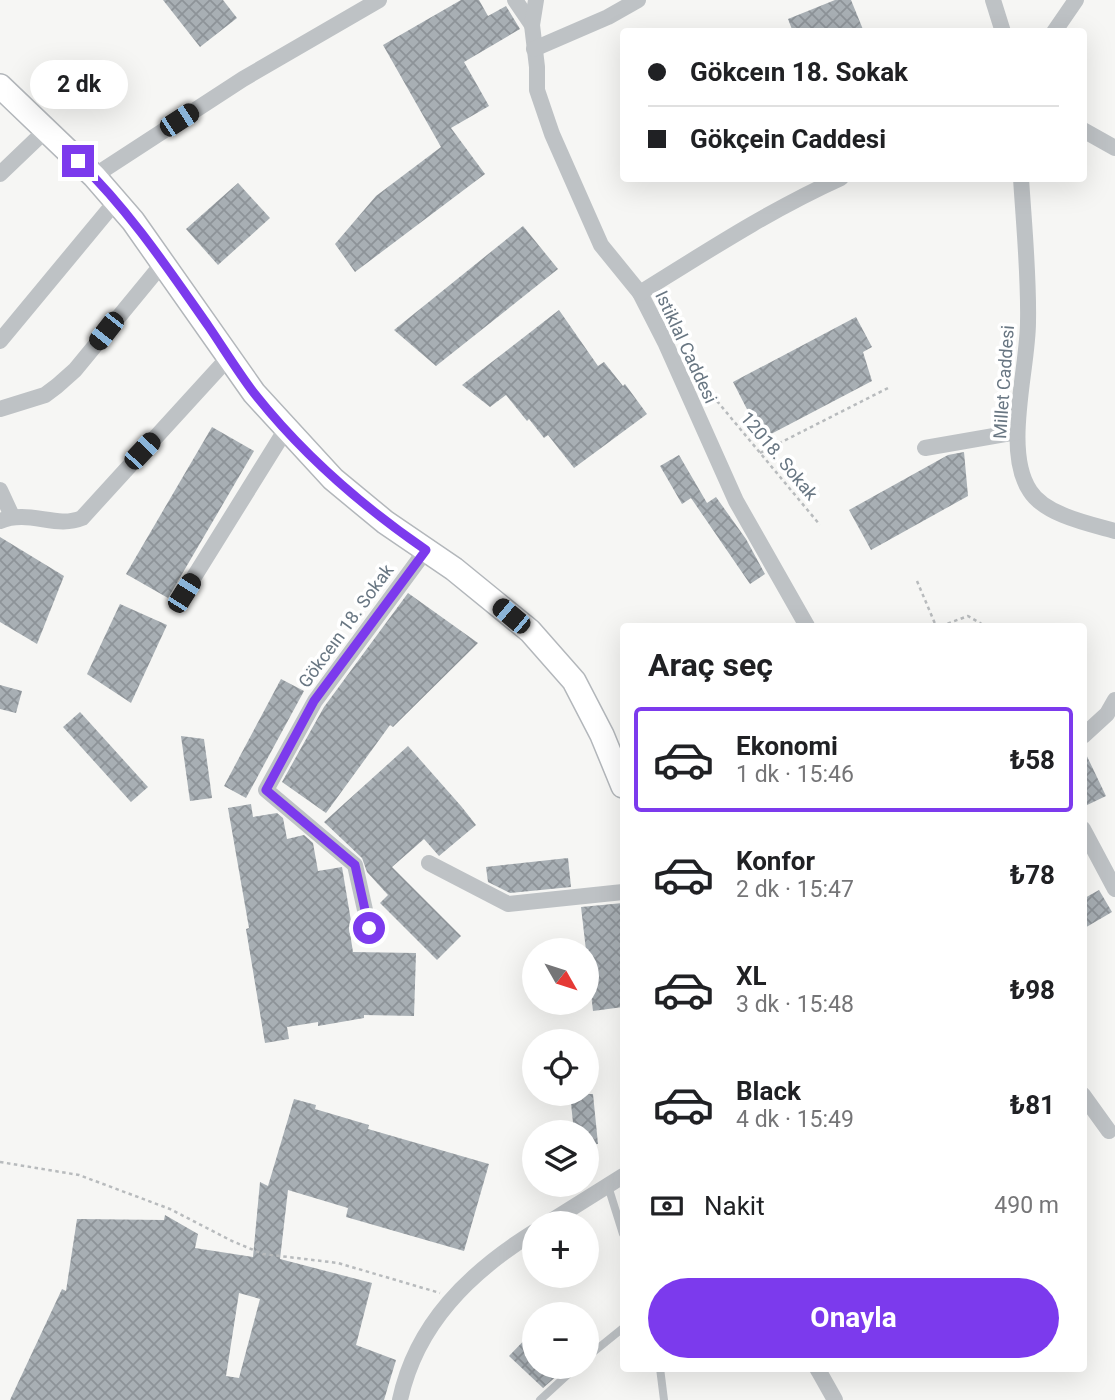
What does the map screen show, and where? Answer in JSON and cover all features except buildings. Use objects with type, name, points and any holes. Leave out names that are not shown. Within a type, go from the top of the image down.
[{"type":"street","points":[[94,176],[243,79],[379,0]]},
{"type":"street","points":[[514,0],[532,25]]},
{"type":"street","name":"Istiklal Caddesi","points":[[536,0],[532,25],[537,90],[552,134],[601,245],[640,293],[736,501],[805,623]]},
{"type":"street","points":[[534,48],[608,17],[638,0]]},
{"type":"street","points":[[993,0],[1002,28]]},
{"type":"street","points":[[1057,28],[1076,0]]},
{"type":"street","points":[[0,86],[94,176],[116,201],[254,393],[332,479],[385,522],[454,569],[530,631],[574,681],[602,735],[620,779]]},
{"type":"street","points":[[0,174],[46,130]]},
{"type":"street","points":[[1087,132],[1115,148]]},
{"type":"street","points":[[640,293],[750,224],[832,182]]},
{"type":"street","name":"Millet Caddesi","points":[[1021,182],[1028,324],[1017,432],[1022,471],[1029,490],[1036,498],[1066,517],[1115,531]]},
{"type":"street","points":[[0,341],[116,201]]},
{"type":"street","points":[[0,409],[45,395],[75,370],[163,263]]},
{"type":"street","points":[[0,490],[6,518],[73,522],[82,518],[229,357]]},
{"type":"street","points":[[184,593],[286,429]]},
{"type":"street","points":[[925,448],[1017,432]]},
{"type":"street","name":"Gökceın 18. Sokak","points":[[369,928],[355,865],[266,790],[314,701],[426,550]]},
{"type":"street","points":[[1087,732],[1107,714],[1115,700]]},
{"type":"street","points":[[1087,836],[1115,889]]},
{"type":"street","points":[[429,863],[508,904],[620,892]]},
{"type":"street","points":[[1087,1101],[1109,1131]]},
{"type":"street","points":[[567,1211],[620,1178]]},
{"type":"street","points":[[400,1400],[406,1373],[426,1334],[453,1297],[475,1274],[522,1241]]},
{"type":"street","points":[[819,1372],[835,1400]]},
{"type":"lane","points":[[608,1186],[620,1224]]},
{"type":"lane","points":[[599,1347],[620,1330]]},
{"type":"lane","points":[[660,1372],[664,1400]]},
{"type":"lane","points":[[540,1400],[563,1379]]},
{"type":"path","name":"12018. Sokak","points":[[683,383],[717,401],[820,525]]},
{"type":"path","points":[[760,453],[890,387]]},
{"type":"path","points":[[917,581],[937,623]]},
{"type":"path","points":[[947,623],[968,616],[980,623]]},
{"type":"path","points":[[0,1162],[79,1175],[170,1209],[263,1254],[338,1263],[453,1297]]},
{"type":"route","points":[[78,161],[133,221],[254,393],[294,438],[332,479],[385,522],[426,550],[314,701],[266,790],[355,865],[369,928]]}]
